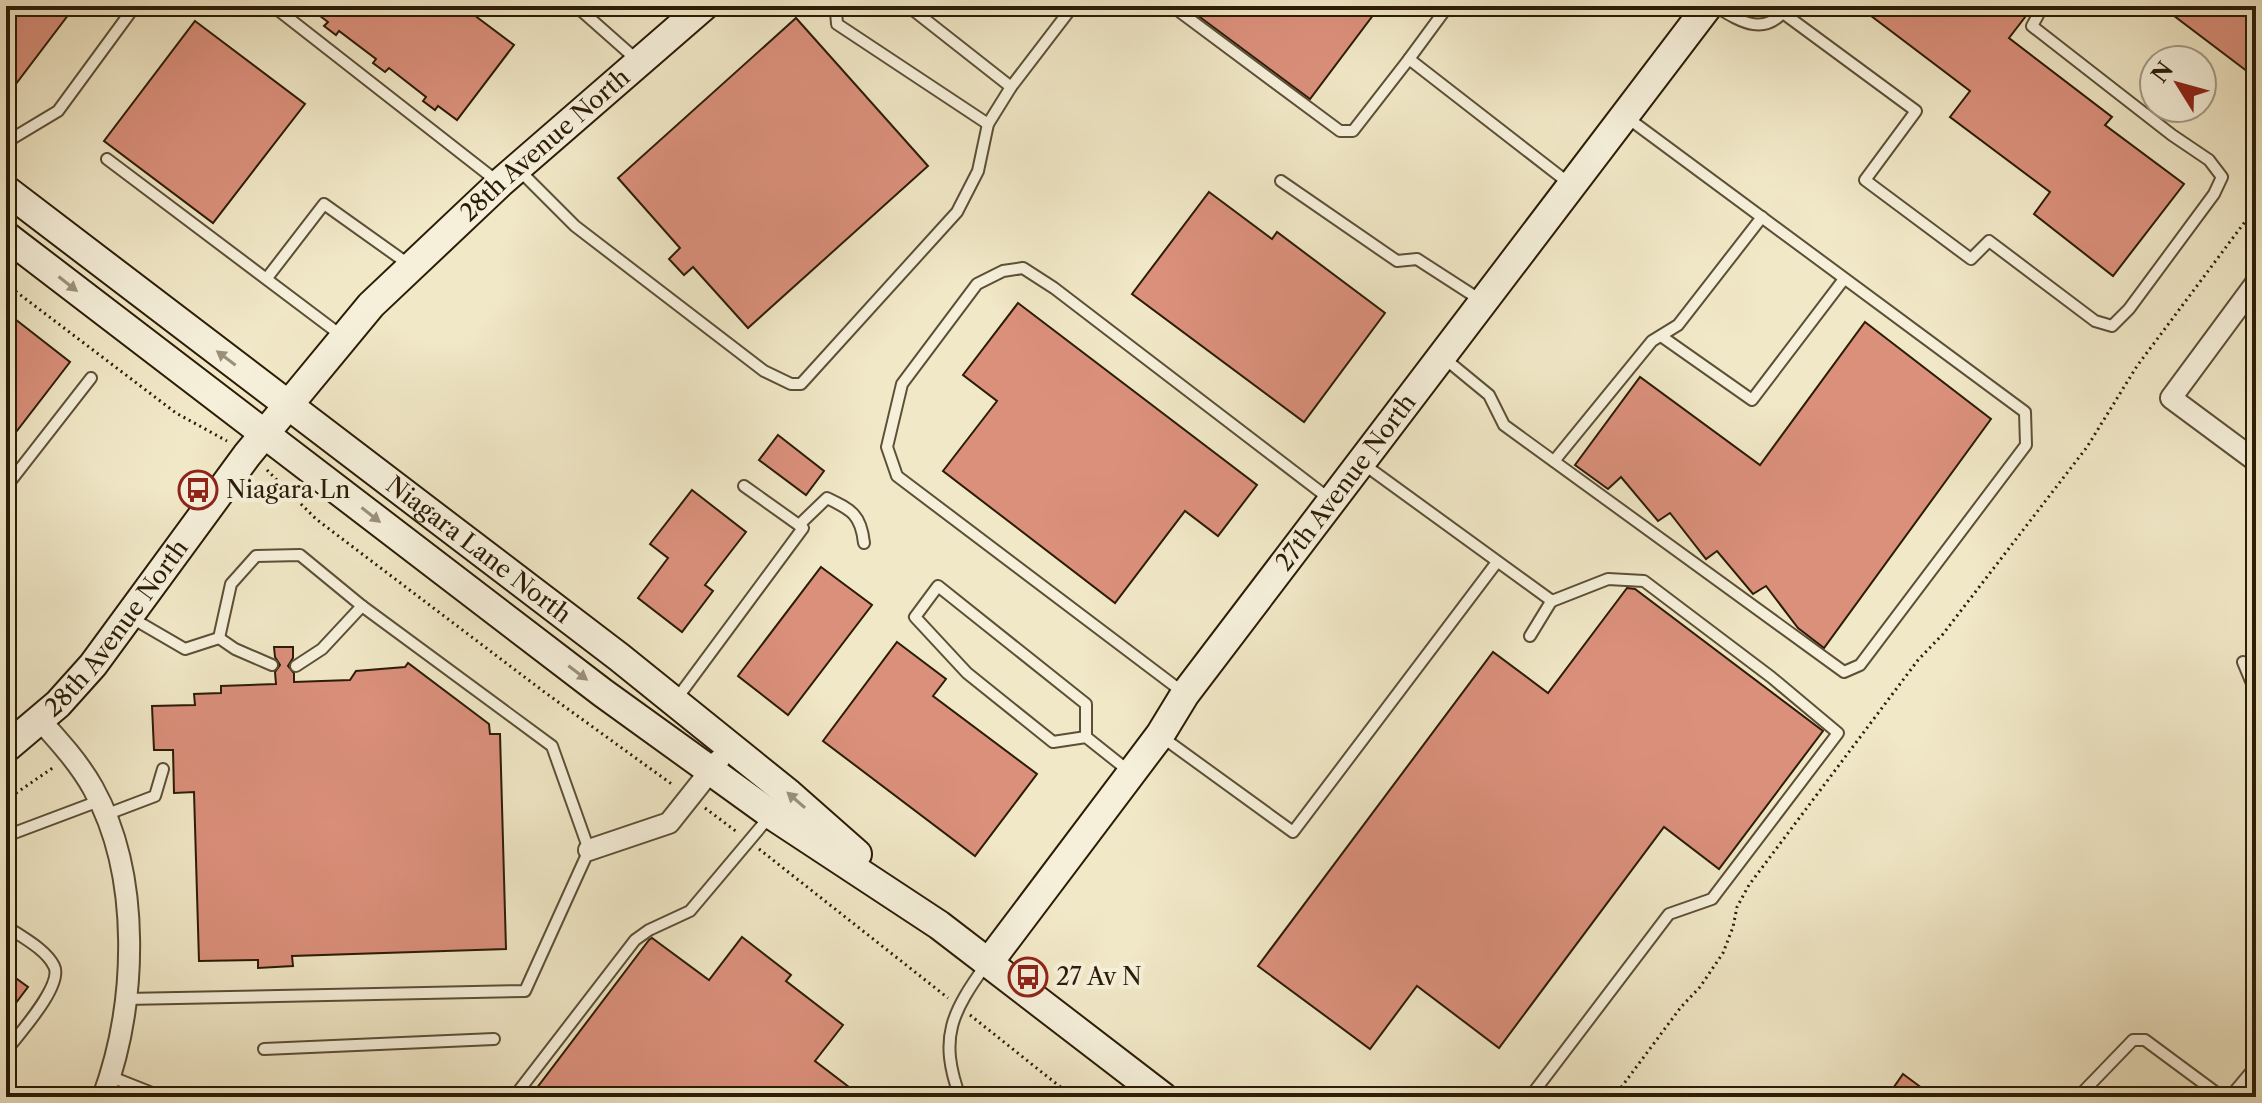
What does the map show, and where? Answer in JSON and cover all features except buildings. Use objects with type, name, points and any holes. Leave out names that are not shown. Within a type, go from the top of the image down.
[{"type":"street","name":"28th Avenue North","points":[[103,1097],[120,1034],[125,999],[128,926],[125,877],[93,787],[40,720],[93,665],[265,434],[371,305],[508,175],[704,6]]},
{"type":"street","name":"27th Avenue North","points":[[989,962],[1132,774],[1185,694],[1708,6]]},
{"type":"street","name":"Niagara Lane North","points":[[6,190],[619,657],[789,794],[939,925]]},
{"type":"street","name":"Niagara Lane North","points":[[6,236],[591,684],[772,815],[939,925],[1163,1097]]},
{"type":"street","points":[[2256,283],[2171,398],[2256,461]]},
{"type":"street","points":[[6,748],[40,720]]},
{"type":"street","points":[[589,850],[669,823],[729,746]]},
{"type":"lane","points":[[6,147],[10,135],[58,111],[135,6]]},
{"type":"lane","points":[[273,6],[508,175],[764,371],[791,384],[801,384],[957,212],[978,171],[988,124],[1011,87],[1073,6]]},
{"type":"lane","points":[[576,6],[639,61]]},
{"type":"lane","points":[[840,6],[836,11],[837,24],[988,124]]},
{"type":"lane","points":[[908,6],[1011,87]]},
{"type":"lane","points":[[1172,6],[1340,131],[1353,131],[1448,6]]},
{"type":"lane","points":[[1715,6],[1745,23],[1763,25],[1786,10],[1916,111],[1865,180],[1971,259],[1989,241],[2095,321],[2112,326],[2129,309],[2214,194],[2222,177],[2209,160],[2172,135],[2032,26],[2043,6]]},
{"type":"lane","points":[[1409,59],[1571,185]]},
{"type":"lane","points":[[1442,357],[1489,395],[1504,425],[1844,672],[1860,665],[2026,445],[2025,412],[1625,116]]},
{"type":"lane","points":[[107,159],[344,337]]},
{"type":"lane","points":[[1281,181],[1397,261],[1417,259],[1484,302]]},
{"type":"lane","points":[[267,278],[324,204],[413,267]]},
{"type":"lane","points":[[1554,461],[1652,341],[1678,325],[1762,217]]},
{"type":"lane","points":[[1185,694],[897,476],[887,447],[902,384],[977,284],[1003,271],[1023,268],[1054,288],[1333,501]]},
{"type":"lane","points":[[1661,336],[1752,400],[1844,279]]},
{"type":"lane","points":[[6,487],[91,378]]},
{"type":"lane","points":[[1362,463],[1552,600]]},
{"type":"lane","points":[[674,702],[803,528],[744,486]]},
{"type":"lane","points":[[799,525],[827,498],[849,508],[862,524],[864,543]]},
{"type":"lane","points":[[125,999],[525,991],[589,850],[552,746],[362,606],[300,555],[256,556],[231,584],[219,638]]},
{"type":"lane","points":[[1160,735],[1293,832],[1497,562]]},
{"type":"lane","points":[[1530,636],[1552,600],[1608,579],[1644,581],[1771,677],[1838,733],[1712,899],[1669,914],[1530,1097]]},
{"type":"lane","points":[[1086,737],[1086,704],[938,586],[915,617],[967,673],[1053,742],[1086,737],[1132,774]]},
{"type":"lane","points":[[296,666],[322,649],[362,606]]},
{"type":"lane","points":[[129,616],[185,649],[219,638]]},
{"type":"lane","points":[[219,638],[235,649],[272,665]]},
{"type":"lane","points":[[2243,662],[2256,693]]},
{"type":"lane","points":[[6,836],[155,796],[163,769]]},
{"type":"lane","points":[[514,1097],[635,940],[690,911],[772,815]]},
{"type":"lane","points":[[6,926],[46,956],[54,966],[57,977],[51,991],[6,1051]]},
{"type":"lane","points":[[960,1097],[948,1053],[952,1021],[958,1006],[989,962]]},
{"type":"lane","points":[[264,1049],[494,1039]]},
{"type":"lane","points":[[2078,1097],[2133,1040],[2145,1040],[2222,1097]]},
{"type":"lane","points":[[2230,1097],[2256,1066]]},
{"type":"lane","points":[[109,1076],[162,1097]]},
{"type":"path","points":[[1614,1097],[1723,953],[1737,907],[1749,885],[1918,660],[1943,634],[2087,447],[2137,366],[2256,207]]},
{"type":"path","points":[[6,284],[176,413],[231,443]]},
{"type":"path","points":[[267,470],[316,519],[374,565],[751,842],[1073,1097]]},
{"type":"path","points":[[6,800],[71,756]]},
{"type":"place","name":"Niagara Ln","points":[[198,490]]},
{"type":"place","name":"27 Av N","points":[[1028,977]]}]
